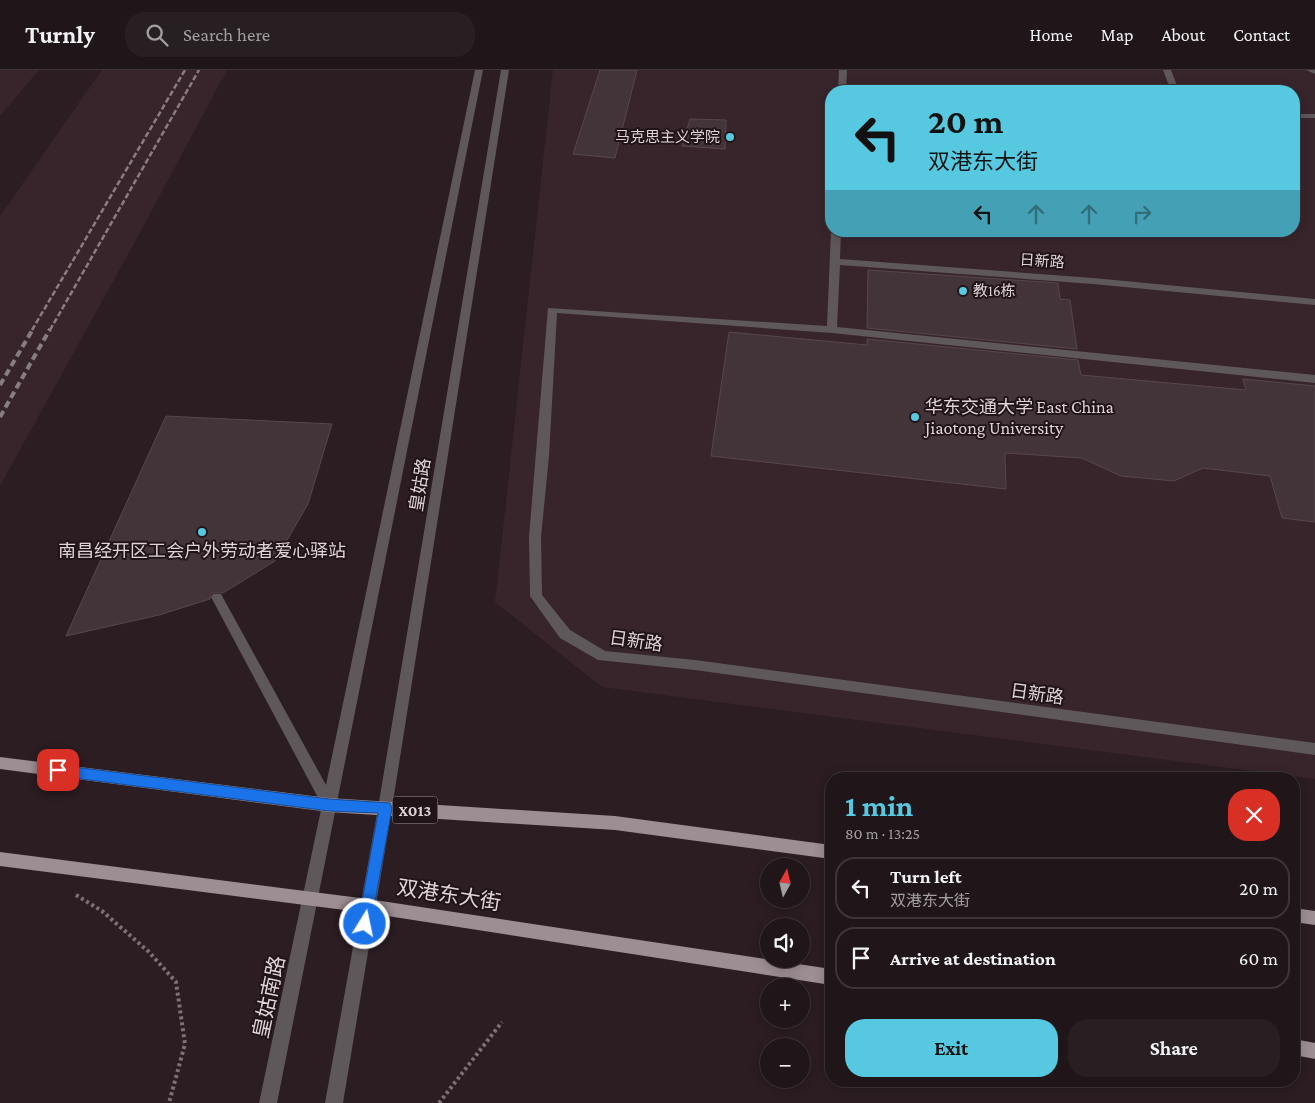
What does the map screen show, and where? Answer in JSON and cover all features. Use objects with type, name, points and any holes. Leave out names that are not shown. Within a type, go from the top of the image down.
[{"type":"main road","name":"X013","points":[[0,763],[329,805],[615,823],[825,851]]},
{"type":"main road","name":"双港东大街","points":[[0,859],[368,906],[825,976]]},
{"type":"main road","points":[[1300,916],[1315,918]]},
{"type":"main road","points":[[1300,1048],[1315,1050]]},
{"type":"street","name":"皇姑路","points":[[310,899],[479,70]]},
{"type":"street","name":"皇姑路","points":[[368,906],[505,70]]},
{"type":"street","points":[[842,70],[842,85]]},
{"type":"street","points":[[1167,70],[1173,85]]},
{"type":"street","points":[[1310,70],[1315,72]]},
{"type":"street","points":[[1300,116],[1315,116]]},
{"type":"street","points":[[832,330],[836,237]]},
{"type":"street","name":"日新路","points":[[835,262],[1092,281],[1315,302]]},
{"type":"street","name":"日新路","points":[[1315,379],[832,330],[552,310],[543,456],[535,537],[536,596],[565,634],[603,656],[704,666],[1315,750]]},
{"type":"street","points":[[217,597],[329,805]]},
{"type":"street","name":"皇姑南路","points":[[268,1103],[310,899]]},
{"type":"street","points":[[334,1103],[368,906]]},
{"type":"path","points":[[68,890],[102,911],[149,952],[176,982],[185,1044],[169,1103]]},
{"type":"path","points":[[439,1103],[502,1022]]},
{"type":"shaded area","points":[[0,70],[39,70],[0,116]]},
{"type":"shaded area","points":[[102,70],[227,70],[136,240],[0,486],[0,216]]},
{"type":"shaded area","name":"华东交通大学 East China Jiaotong University","points":[[553,70],[1315,70],[1315,779],[1300,777],[1300,772],[1261,772],[602,687],[495,602]]},
{"type":"building","points":[[600,70],[637,70],[615,158],[573,154]]},
{"type":"building","points":[[690,119],[726,120],[725,149],[682,146]]},
{"type":"building","name":"教16栋","points":[[868,270],[1058,283],[1060,299],[1070,300],[1077,349],[867,328]]},
{"type":"building","points":[[729,332],[867,345],[867,339],[1078,360],[1081,375],[1246,390],[1243,379],[1315,386],[1315,522],[1282,518],[1270,476],[1203,468],[1174,481],[1121,476],[1082,458],[1005,453],[1006,489],[711,456]]},
{"type":"building","name":"南昌经开区工会户外劳动者爱心驿站","points":[[166,416],[332,424],[308,504],[275,561],[223,593],[211,593],[210,599],[159,615],[66,636]]},
{"type":"railway","points":[[32,330],[185,70]]},
{"type":"railway","points":[[50,330],[199,70]]},
{"type":"railway","points":[[0,385],[33,329]]},
{"type":"railway","points":[[0,417],[50,329]]},
{"type":"place","name":"马克思主义学院","points":[[730,137]]},
{"type":"place","name":"教16栋","points":[[963,291]]},
{"type":"place","name":"华东交通大学 East China Jiaotong University","points":[[915,417]]},
{"type":"place","name":"南昌经开区工会户外劳动者爱心驿站","points":[[202,532]]},
{"type":"route","points":[[58,770],[329,805],[385,808],[365,924]]}]
